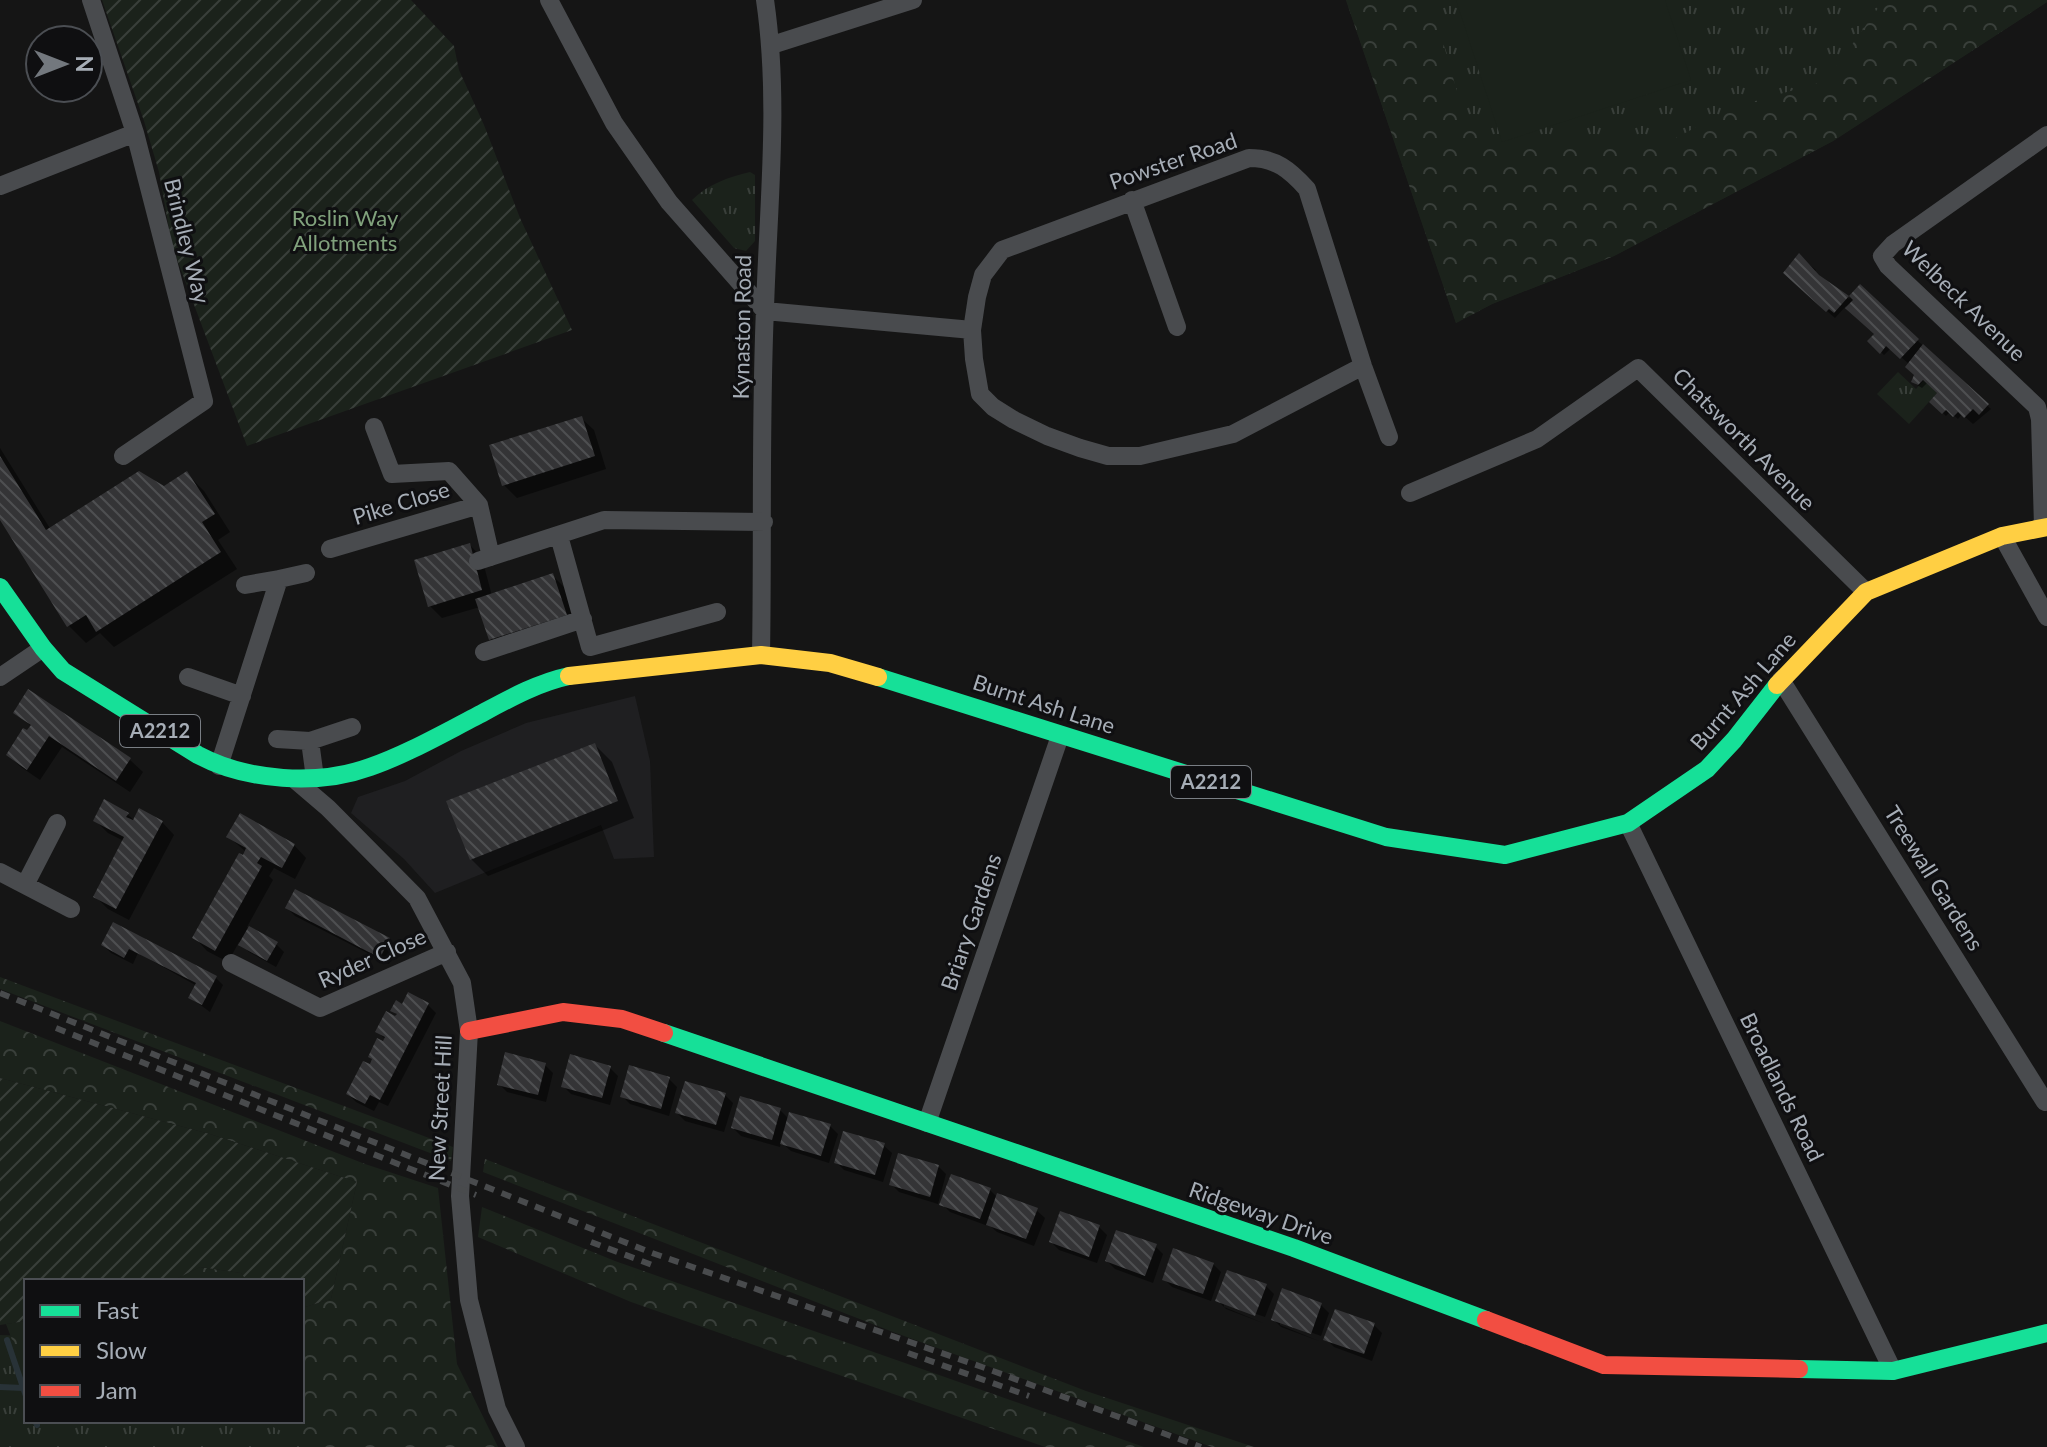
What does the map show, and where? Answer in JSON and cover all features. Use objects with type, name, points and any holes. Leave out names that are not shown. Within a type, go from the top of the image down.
[{"type":"main road","name":"Burnt Ash Lane","points":[[0,587],[63,671],[198,755],[219,766],[262,776],[315,778],[369,768],[478,715],[498,702],[566,676],[761,655],[830,663],[909,686],[1386,837],[1505,855],[1628,823],[1707,769],[1781,680],[1866,592],[2002,536],[2045,527]]},
{"type":"main road","name":"Ridgeway Drive","points":[[469,1031],[563,1012],[622,1019],[1294,1248],[1604,1365],[1893,1371],[2047,1333]]},
{"type":"street","name":"Brindley Way","points":[[91,0],[135,133],[204,401],[123,456]]},
{"type":"street","points":[[549,0],[614,123],[669,202],[765,311],[972,330]]},
{"type":"street","name":"Kynaston Road","points":[[761,655],[765,311],[772,166],[772,45],[765,0]]},
{"type":"street","points":[[772,45],[913,0]]},
{"type":"street","points":[[0,186],[135,133]]},
{"type":"street","name":"Welbeck Avenue","points":[[2045,527],[2037,407],[1888,266],[1882,256],[1893,244],[2047,135]]},
{"type":"street","name":"Powster Road","points":[[1363,366],[1233,434],[1140,456],[1108,456],[1047,436],[993,407],[980,394],[972,330],[983,275],[1002,250],[1249,158],[1266,158],[1291,171],[1307,189],[1389,437]]},
{"type":"street","points":[[1132,200],[1177,327]]},
{"type":"street","name":"Chatsworth Avenue","points":[[1410,493],[1537,439],[1638,368],[1866,592]]},
{"type":"street","points":[[374,427],[392,474],[449,471],[479,505]]},
{"type":"street","name":"Pike Close","points":[[330,549],[479,505],[485,559],[604,520],[764,522]]},
{"type":"street","points":[[559,536],[590,647],[717,612]]},
{"type":"street","points":[[2002,536],[2047,617]]},
{"type":"street","points":[[245,585],[306,573]]},
{"type":"street","points":[[219,766],[279,579]]},
{"type":"street","points":[[484,652],[583,619]]},
{"type":"street","points":[[0,677],[43,648]]},
{"type":"street","points":[[188,677],[242,696]]},
{"type":"street","name":"Treewall Gardens","points":[[1781,680],[2045,1102]]},
{"type":"street","points":[[277,739],[310,741],[352,727]]},
{"type":"street","name":"Briary Gardens","points":[[927,1123],[1060,736]]},
{"type":"street","points":[[310,741],[315,778]]},
{"type":"street","name":"New Street Hill","points":[[294,779],[328,808],[417,898],[462,983],[469,1031],[460,1196],[469,1300],[497,1409],[516,1447]]},
{"type":"street","points":[[25,885],[57,823]]},
{"type":"street","name":"Broadlands Road","points":[[1628,823],[1893,1371]]},
{"type":"street","points":[[0,872],[71,909]]},
{"type":"street","name":"Ryder Close","points":[[231,963],[320,1008],[447,952]]},
{"type":"shaded area","points":[[635,696],[650,761],[654,857],[614,859],[601,825],[435,893],[404,859],[351,813],[358,797],[405,781],[461,751],[526,723]]},
{"type":"green space","name":"Roslin Way Allotments","points":[[102,0],[411,0],[454,46],[459,70],[520,218],[572,330],[247,446],[172,246],[159,172]]},
{"type":"green space","points":[[1346,0],[2047,2],[1833,141],[1614,256],[1492,304],[1456,323]]},
{"type":"green space","points":[[1346,0],[1431,0],[1462,109],[1505,145],[1582,146],[1672,140],[1734,107],[1826,81],[1884,0],[2047,2],[1833,141],[1614,256],[1492,304],[1456,323]]},
{"type":"green space","points":[[1456,0],[1665,0],[1691,80],[1502,142]]},
{"type":"green space","points":[[750,172],[755,175],[755,241],[746,251],[734,248],[692,200],[719,182]]},
{"type":"green space","points":[[1898,372],[1916,389],[1924,380],[1937,393],[1909,424],[1877,394]]},
{"type":"green space","points":[[0,977],[453,1147],[451,1161],[0,989]]},
{"type":"green space","points":[[0,1021],[365,1164],[438,1188],[457,1364],[498,1447],[305,1447],[307,1443],[264,1423],[304,1423],[304,1307],[331,1299],[357,1182],[210,1134],[0,1078]]},
{"type":"green space","points":[[0,1078],[210,1134],[357,1182],[331,1299],[304,1307],[304,1279],[246,1279],[241,1273],[200,1267],[176,1279],[24,1279],[24,1321],[0,1325]]},
{"type":"green space","points":[[485,1159],[1086,1391],[1254,1447],[1212,1447],[893,1332],[483,1172]]},
{"type":"green space","points":[[482,1207],[615,1261],[1144,1447],[1045,1447],[631,1302],[478,1237]]},
{"type":"green space","points":[[200,1267],[241,1273],[246,1279],[176,1279]]},
{"type":"green space","points":[[24,1321],[24,1372],[6,1324]]},
{"type":"green space","points":[[0,1335],[24,1336],[24,1423],[290,1423],[321,1447],[0,1447]]},
{"type":"building","points":[[1799,253],[1819,275],[1849,296],[1834,313],[1829,309],[1826,312],[1783,273]]},
{"type":"building","points":[[1860,284],[1919,339],[1900,359],[1886,346],[1880,354],[1867,341],[1874,334],[1845,308],[1853,300],[1849,296]]},
{"type":"building","points":[[1923,344],[1989,404],[1979,415],[1973,409],[1964,418],[1958,412],[1953,417],[1946,410],[1942,414],[1929,402],[1937,393],[1923,380],[1918,385],[1911,382],[1914,375],[1905,367]]},
{"type":"building","points":[[582,416],[595,456],[502,486],[489,445]]},
{"type":"building","points":[[0,456],[46,530],[139,471],[164,486],[187,471],[215,514],[202,522],[221,552],[96,632],[86,615],[67,627],[0,520]]},
{"type":"building","points":[[470,543],[482,590],[428,607],[414,560]]},
{"type":"building","points":[[553,573],[567,615],[489,640],[475,599]]},
{"type":"building","points":[[28,689],[131,758],[116,781],[49,736],[27,770],[6,755],[23,728],[27,730],[31,725],[13,713]]},
{"type":"building","points":[[595,743],[618,801],[470,860],[446,801]]},
{"type":"building","points":[[104,799],[129,813],[126,817],[133,820],[139,808],[163,821],[116,909],[93,897],[124,837],[93,821]]},
{"type":"building","points":[[240,813],[295,844],[282,868],[261,857],[257,863],[262,866],[215,951],[192,938],[239,853],[243,855],[246,848],[226,837]]},
{"type":"building","points":[[295,889],[390,938],[380,958],[285,908]]},
{"type":"building","points":[[113,922],[217,976],[202,1005],[188,998],[196,983],[129,949],[124,958],[101,945]]},
{"type":"building","points":[[249,926],[278,942],[267,961],[238,945]]},
{"type":"building","points":[[408,992],[429,1003],[380,1100],[370,1095],[365,1104],[346,1094],[363,1061],[370,1064],[372,1059],[368,1057],[377,1038],[383,1041],[385,1037],[375,1032],[386,1011],[395,1016],[397,1014],[390,1011],[396,1000],[402,1004]]},
{"type":"building","points":[[505,1052],[546,1063],[538,1095],[497,1085]]},
{"type":"building","points":[[570,1054],[611,1066],[602,1098],[561,1087]]},
{"type":"building","points":[[629,1065],[670,1077],[661,1109],[620,1097]]},
{"type":"building","points":[[685,1081],[726,1093],[716,1125],[675,1113]]},
{"type":"building","points":[[740,1096],[781,1108],[772,1140],[731,1128]]},
{"type":"building","points":[[789,1112],[831,1124],[821,1156],[780,1144]]},
{"type":"building","points":[[843,1131],[885,1143],[875,1175],[834,1163]]},
{"type":"building","points":[[898,1153],[939,1165],[930,1197],[889,1185]]},
{"type":"building","points":[[951,1174],[991,1188],[980,1219],[939,1205]]},
{"type":"building","points":[[997,1193],[1038,1208],[1026,1239],[986,1225]]},
{"type":"building","points":[[1060,1211],[1100,1225],[1089,1257],[1049,1242]]},
{"type":"building","points":[[1116,1230],[1157,1244],[1145,1276],[1105,1261]]},
{"type":"building","points":[[1173,1248],[1214,1263],[1203,1294],[1162,1280]]},
{"type":"building","points":[[1227,1270],[1267,1284],[1255,1316],[1215,1301]]},
{"type":"building","points":[[1282,1288],[1322,1303],[1311,1334],[1271,1320]]},
{"type":"building","points":[[1335,1309],[1375,1323],[1364,1354],[1323,1340]]},
{"type":"waterway","points":[[7,1340],[24,1390]]},
{"type":"waterway","points":[[0,1387],[23,1388]]},
{"type":"railway","points":[[0,993],[652,1253],[982,1367],[1201,1447]]},
{"type":"railway","points":[[56,1028],[476,1195]]},
{"type":"railway","points":[[591,1242],[655,1266]]},
{"type":"railway","points":[[908,1353],[1029,1396]]},
{"type":"traffic: fast","points":[[0,587],[63,671],[198,755],[238,771],[260,775],[328,777],[370,767],[397,757],[521,693],[569,676]]},
{"type":"traffic: fast","points":[[878,677],[1386,837],[1505,855],[1628,823],[1707,769],[1777,685]]},
{"type":"traffic: fast","points":[[664,1033],[1294,1248],[1486,1320]]},
{"type":"traffic: fast","points":[[1799,1369],[1893,1371],[2047,1333]]},
{"type":"traffic: slow","points":[[1777,685],[1866,592],[2002,536],[2047,527]]},
{"type":"traffic: slow","points":[[569,676],[761,655],[830,663],[878,677]]},
{"type":"traffic: jam","points":[[469,1031],[563,1012],[622,1019],[664,1033]]},
{"type":"traffic: jam","points":[[1486,1320],[1604,1365],[1799,1369]]}]
